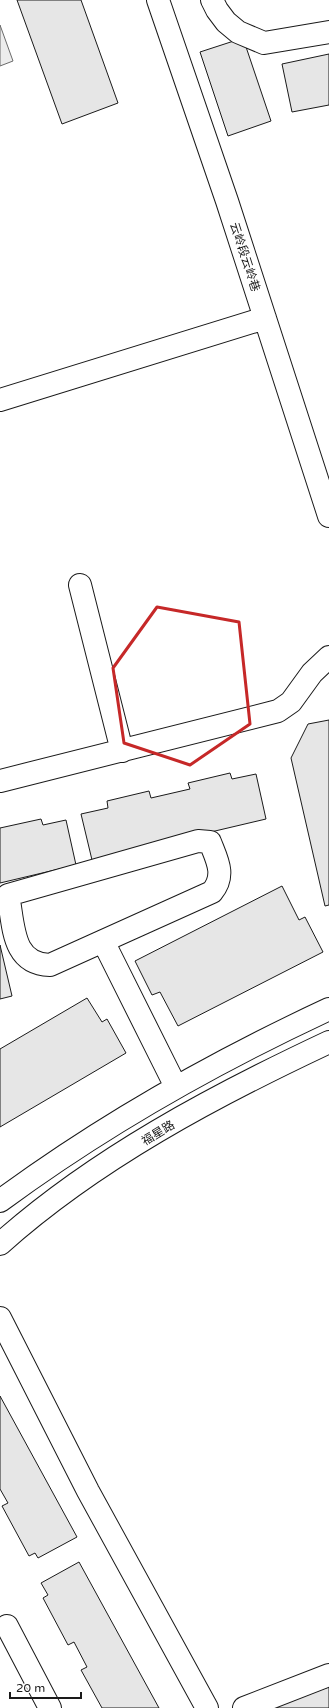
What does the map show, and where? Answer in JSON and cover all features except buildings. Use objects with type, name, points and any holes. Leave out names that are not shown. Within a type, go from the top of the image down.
[{"type":"street","name":"云岭段云岭巷","points":[[158,0],[227,201],[329,516]]},
{"type":"street","points":[[216,1],[216,10],[226,22],[238,32],[264,43],[329,32]]},
{"type":"street","points":[[0,400],[265,318]]},
{"type":"street","points":[[80,585],[122,750]]},
{"type":"street","points":[[0,781],[278,711],[291,702],[312,673],[329,657]]},
{"type":"street","points":[[198,841],[210,842],[220,869],[218,884],[212,892],[103,941],[50,964],[32,962],[18,948],[8,895],[198,841]]},
{"type":"street","points":[[103,941],[176,1087]]},
{"type":"street","points":[[0,1201],[78,1146],[176,1087],[260,1042],[329,1009]]},
{"type":"street","name":"福星路","points":[[0,1244],[34,1214],[95,1172],[157,1133],[218,1098],[329,1042]]},
{"type":"street","points":[[0,1318],[88,1491],[207,1708]]},
{"type":"street","points":[[7,1626],[50,1708]]},
{"type":"street","points":[[244,1708],[329,1675]]},
{"type":"highlighted area","points":[[157,607],[239,622],[250,724],[190,765],[124,743],[113,668]]},
{"type":"shaded area","points":[[0,25],[13,61],[0,66]]}]
